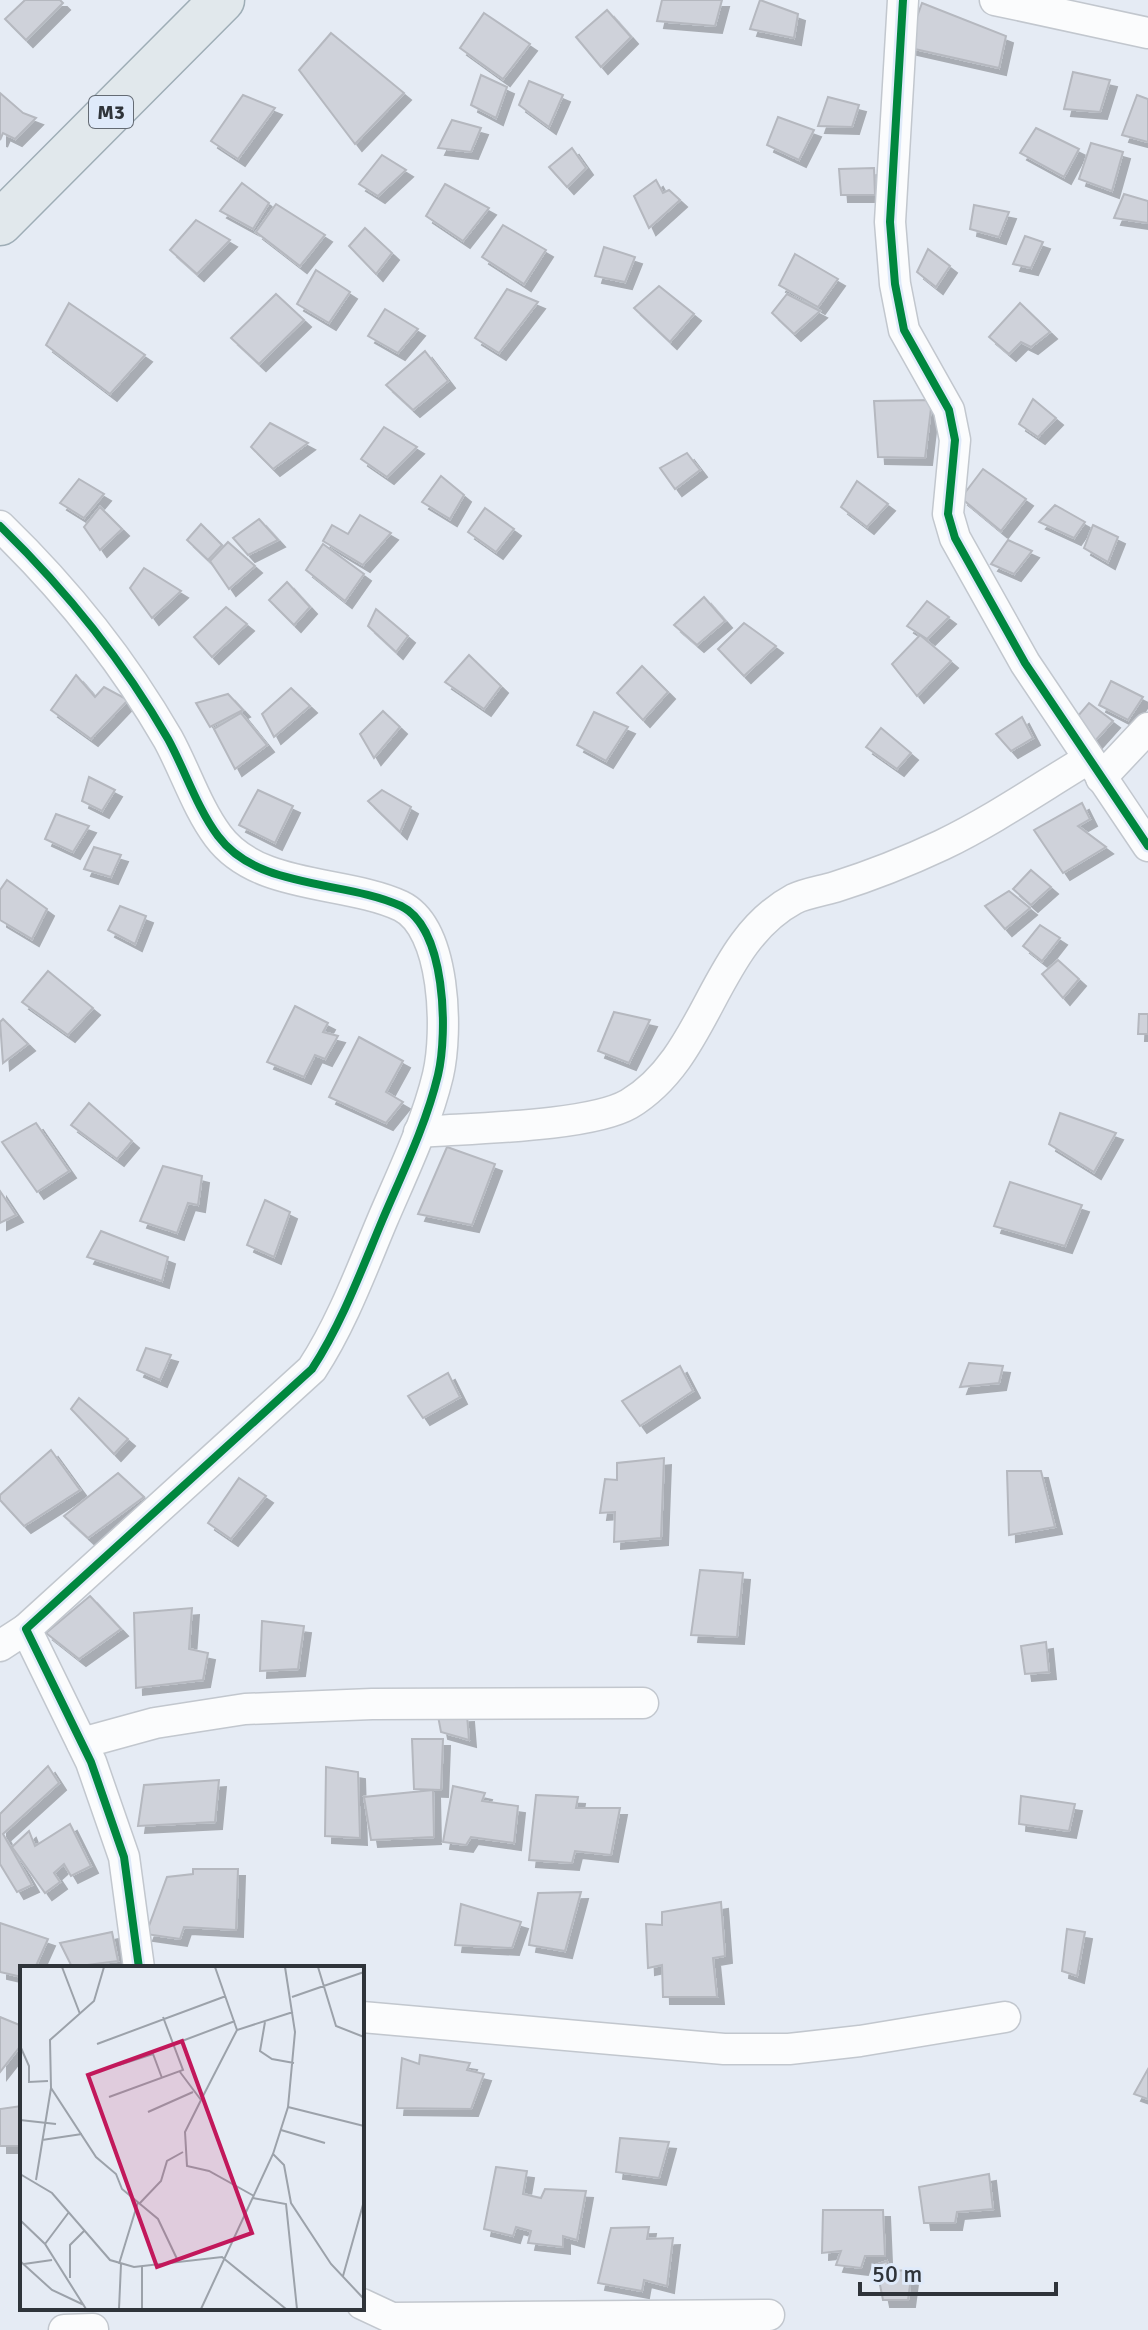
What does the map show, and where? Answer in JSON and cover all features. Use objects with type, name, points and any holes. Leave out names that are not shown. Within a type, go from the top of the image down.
[{"type":"main road","name":"M3","points":[[0,223],[222,0]]},
{"type":"street","points":[[903,0],[890,222],[895,284],[904,330],[949,410],[955,440],[948,514],[955,538],[1025,663],[1148,846]]},
{"type":"street","points":[[995,0],[1148,33]]},
{"type":"street","points":[[0,526],[48,573],[112,656],[167,738],[218,836],[243,860],[278,874],[401,907],[418,920],[430,941],[443,1013],[438,1073],[419,1132],[342,1316],[312,1369],[26,1629],[0,1646]]},
{"type":"street","points":[[419,1132],[573,1119],[628,1105],[665,1074],[685,1049],[734,957],[772,915],[795,898],[836,887],[942,845],[1094,768],[1148,728]]},
{"type":"street","points":[[26,1629],[82,1743],[124,1857],[139,1966]]},
{"type":"street","points":[[82,1743],[155,1723],[245,1709],[372,1704],[643,1703]]},
{"type":"street","points":[[364,2017],[724,2049],[818,2046],[1005,2017]]},
{"type":"street","points":[[364,2305],[392,2318],[769,2315]]},
{"type":"street","points":[[64,2330],[93,2330]]},
{"type":"building","points":[[25,0],[60,0],[63,3],[26,40],[5,19]]},
{"type":"building","points":[[662,0],[722,0],[715,26],[657,21]]},
{"type":"building","points":[[760,0],[798,14],[794,38],[750,29]]},
{"type":"building","points":[[922,3],[1006,36],[999,68],[906,47]]},
{"type":"building","points":[[607,10],[631,37],[601,67],[576,37]]},
{"type":"building","points":[[484,13],[530,44],[503,79],[460,48]]},
{"type":"building","points":[[331,33],[404,93],[355,144],[299,70]]},
{"type":"building","points":[[1073,72],[1110,80],[1100,112],[1064,109]]},
{"type":"building","points":[[481,75],[507,87],[496,118],[471,105]]},
{"type":"building","points":[[529,81],[563,95],[549,127],[519,105]]},
{"type":"building","points":[[0,93],[23,113],[36,118],[15,139],[3,133],[0,140]]},
{"type":"building","points":[[243,95],[275,108],[238,159],[211,141]]},
{"type":"building","points":[[1137,95],[1148,99],[1148,142],[1122,135]]},
{"type":"building","points":[[828,97],[859,105],[852,127],[818,126]]},
{"type":"building","points":[[778,117],[814,130],[799,160],[767,145]]},
{"type":"building","points":[[452,120],[481,128],[471,152],[438,148]]},
{"type":"building","points":[[1036,128],[1079,149],[1064,177],[1020,153]]},
{"type":"building","points":[[1091,143],[1123,152],[1112,191],[1079,179]]},
{"type":"building","points":[[572,148],[586,168],[567,187],[549,167]]},
{"type":"building","points":[[382,155],[406,170],[378,196],[359,184]]},
{"type":"building","points":[[874,168],[875,195],[841,195],[839,169]]},
{"type":"building","points":[[656,180],[663,193],[669,190],[680,200],[649,228],[634,196]]},
{"type":"building","points":[[242,183],[269,203],[253,229],[220,211]]},
{"type":"building","points":[[445,184],[489,208],[463,241],[426,216]]},
{"type":"building","points":[[1124,194],[1148,201],[1148,223],[1114,218]]},
{"type":"building","points":[[276,204],[325,235],[300,266],[256,232]]},
{"type":"building","points":[[974,205],[1009,212],[999,237],[970,229]]},
{"type":"building","points":[[196,220],[230,240],[197,274],[170,250]]},
{"type":"building","points":[[503,225],[546,250],[524,284],[482,257]]},
{"type":"building","points":[[365,228],[392,253],[376,274],[349,246]]},
{"type":"building","points":[[1025,236],[1043,242],[1031,268],[1013,264]]},
{"type":"building","points":[[604,247],[635,257],[625,282],[595,276]]},
{"type":"building","points":[[928,249],[950,266],[936,287],[917,272]]},
{"type":"building","points":[[795,254],[838,279],[818,307],[779,285]]},
{"type":"building","points":[[316,270],[350,292],[329,323],[297,304]]},
{"type":"building","points":[[659,286],[694,314],[670,342],[634,308]]},
{"type":"building","points":[[507,289],[538,302],[499,353],[475,338]]},
{"type":"building","points":[[276,294],[304,320],[259,364],[231,338]]},
{"type":"building","points":[[787,294],[820,311],[794,334],[772,313]]},
{"type":"building","points":[[69,303],[145,355],[110,394],[46,345]]},
{"type":"building","points":[[1020,303],[1050,332],[1031,347],[1021,342],[1009,354],[989,337]]},
{"type":"building","points":[[385,309],[418,329],[398,353],[368,336]]},
{"type":"building","points":[[425,351],[448,381],[413,410],[386,385]]},
{"type":"building","points":[[1033,399],[1056,418],[1038,437],[1019,424]]},
{"type":"building","points":[[932,400],[925,458],[878,457],[874,401]]},
{"type":"building","points":[[270,423],[308,443],[273,469],[251,447]]},
{"type":"building","points":[[384,427],[417,447],[387,477],[361,459]]},
{"type":"building","points":[[687,453],[700,470],[675,489],[660,468]]},
{"type":"building","points":[[983,469],[1026,499],[1001,531],[961,498]]},
{"type":"building","points":[[441,476],[464,495],[450,519],[422,502]]},
{"type":"building","points":[[79,479],[104,494],[84,518],[60,503]]},
{"type":"building","points":[[857,481],[888,504],[867,527],[841,507]]},
{"type":"building","points":[[1055,505],[1085,522],[1074,538],[1039,522]]},
{"type":"building","points":[[100,507],[122,529],[100,550],[84,527]]},
{"type":"building","points":[[485,508],[514,529],[496,552],[468,532]]},
{"type":"building","points":[[360,515],[391,533],[363,565],[323,541],[332,525],[348,534]]},
{"type":"building","points":[[259,519],[278,540],[248,555],[233,538]]},
{"type":"building","points":[[201,524],[222,545],[208,560],[187,540]]},
{"type":"building","points":[[1093,525],[1118,537],[1108,562],[1084,548]]},
{"type":"building","points":[[1008,540],[1032,551],[1014,574],[991,564]]},
{"type":"building","points":[[228,542],[255,566],[229,589],[210,561]]},
{"type":"building","points":[[323,544],[364,574],[345,601],[306,570]]},
{"type":"building","points":[[144,568],[181,591],[152,618],[130,588]]},
{"type":"building","points":[[287,582],[310,607],[294,625],[269,600]]},
{"type":"building","points":[[704,597],[725,621],[697,645],[674,625]]},
{"type":"building","points":[[927,601],[949,617],[927,639],[907,626]]},
{"type":"building","points":[[226,607],[247,624],[212,657],[194,637]]},
{"type":"building","points":[[376,609],[408,636],[396,652],[368,626]]},
{"type":"building","points":[[744,623],[776,646],[744,676],[718,649]]},
{"type":"building","points":[[920,635],[951,661],[917,696],[892,664]]},
{"type":"building","points":[[469,655],[501,686],[484,709],[445,682]]},
{"type":"building","points":[[642,666],[668,692],[643,720],[617,693]]},
{"type":"building","points":[[76,675],[95,697],[104,687],[128,700],[91,739],[51,710]]},
{"type":"building","points":[[1111,681],[1143,697],[1128,720],[1099,705]]},
{"type":"building","points":[[291,688],[310,706],[274,737],[262,714]]},
{"type":"building","points":[[228,694],[243,710],[210,727],[196,703]]},
{"type":"building","points":[[1089,703],[1113,721],[1094,742],[1072,723]]},
{"type":"building","points":[[383,711],[400,727],[374,758],[360,734]]},
{"type":"building","points":[[594,712],[628,727],[606,761],[577,745]]},
{"type":"building","points":[[241,713],[267,745],[235,769],[214,729]]},
{"type":"building","points":[[1022,717],[1033,738],[1011,751],[996,734]]},
{"type":"building","points":[[881,728],[911,753],[897,769],[866,747]]},
{"type":"building","points":[[89,777],[115,790],[102,811],[82,801]]},
{"type":"building","points":[[258,790],[293,806],[275,843],[239,825]]},
{"type":"building","points":[[382,790],[411,807],[400,832],[368,801]]},
{"type":"building","points":[[1082,803],[1090,819],[1078,826],[1106,847],[1063,873],[1034,830]]},
{"type":"building","points":[[56,814],[89,826],[73,852],[45,839]]},
{"type":"building","points":[[94,847],[121,855],[111,877],[84,869]]},
{"type":"building","points":[[1031,870],[1051,887],[1031,905],[1013,889]]},
{"type":"building","points":[[7,880],[47,909],[32,939],[0,920],[0,890]]},
{"type":"building","points":[[1009,891],[1030,908],[1005,929],[985,906]]},
{"type":"building","points":[[120,906],[146,916],[135,944],[108,930]]},
{"type":"building","points":[[1040,925],[1060,938],[1042,961],[1023,946]]},
{"type":"building","points":[[1058,960],[1079,979],[1063,998],[1042,974]]},
{"type":"building","points":[[48,971],[93,1008],[68,1035],[22,1002]]},
{"type":"building","points":[[295,1006],[328,1023],[323,1032],[338,1036],[325,1059],[315,1055],[304,1077],[267,1062]]},
{"type":"building","points":[[614,1012],[650,1020],[629,1063],[598,1051]]},
{"type":"building","points":[[1139,1014],[1148,1014],[1148,1034],[1138,1034]]},
{"type":"building","points":[[3,1019],[28,1044],[3,1063],[0,1022]]},
{"type":"building","points":[[359,1037],[403,1061],[386,1092],[403,1102],[386,1123],[329,1097]]},
{"type":"building","points":[[89,1103],[132,1141],[117,1159],[71,1125]]},
{"type":"building","points":[[1060,1113],[1116,1133],[1094,1172],[1049,1144]]},
{"type":"building","points":[[36,1123],[69,1171],[37,1192],[2,1142]]},
{"type":"building","points":[[447,1147],[495,1164],[472,1225],[418,1214]]},
{"type":"building","points":[[163,1166],[202,1176],[198,1205],[188,1203],[177,1233],[140,1221]]},
{"type":"building","points":[[1010,1182],[1082,1205],[1065,1246],[994,1226]]},
{"type":"building","points":[[0,1191],[16,1215],[0,1223]]},
{"type":"building","points":[[265,1200],[290,1212],[274,1257],[247,1245]]},
{"type":"building","points":[[101,1231],[168,1257],[162,1281],[87,1257]]},
{"type":"building","points":[[146,1348],[171,1355],[160,1380],[137,1370]]},
{"type":"building","points":[[969,1363],[1003,1366],[999,1383],[960,1387]]},
{"type":"building","points":[[680,1366],[693,1391],[640,1426],[622,1401]]},
{"type":"building","points":[[448,1373],[460,1397],[423,1418],[408,1396]]},
{"type":"building","points":[[79,1398],[128,1439],[114,1454],[71,1409]]},
{"type":"building","points":[[51,1450],[80,1490],[24,1526],[0,1500],[0,1495]]},
{"type":"building","points":[[664,1458],[661,1538],[614,1542],[615,1512],[600,1513],[605,1479],[617,1480],[617,1463]]},
{"type":"building","points":[[1007,1471],[1041,1471],[1055,1527],[1009,1535]]},
{"type":"building","points":[[118,1473],[144,1497],[88,1538],[64,1516]]},
{"type":"building","points":[[239,1478],[266,1496],[231,1539],[208,1523]]},
{"type":"building","points":[[700,1570],[743,1573],[737,1637],[691,1635]]},
{"type":"building","points":[[90,1596],[121,1629],[79,1659],[46,1633]]},
{"type":"building","points":[[192,1608],[189,1649],[208,1653],[203,1680],[136,1688],[134,1613]]},
{"type":"building","points":[[262,1621],[304,1626],[298,1669],[260,1671]]},
{"type":"building","points":[[1046,1642],[1049,1672],[1025,1674],[1021,1646]]},
{"type":"building","points":[[467,1715],[469,1740],[441,1732],[438,1716]]},
{"type":"building","points":[[412,1739],[443,1739],[441,1790],[414,1789]]},
{"type":"building","points":[[48,1766],[59,1783],[3,1834],[32,1885],[17,1892],[0,1864],[0,1814]]},
{"type":"building","points":[[326,1767],[358,1772],[360,1838],[325,1836]]},
{"type":"building","points":[[219,1780],[215,1822],[138,1826],[144,1785]]},
{"type":"building","points":[[453,1786],[485,1793],[482,1801],[518,1806],[514,1843],[471,1837],[466,1845],[443,1842]]},
{"type":"building","points":[[433,1790],[434,1837],[371,1840],[364,1797]]},
{"type":"building","points":[[536,1795],[578,1797],[576,1808],[620,1808],[611,1855],[575,1851],[572,1863],[529,1860]]},
{"type":"building","points":[[1021,1796],[1075,1804],[1069,1831],[1019,1824]]},
{"type":"building","points":[[70,1824],[91,1866],[71,1876],[64,1864],[54,1873],[60,1882],[45,1893],[12,1847],[29,1831],[35,1846]]},
{"type":"building","points":[[193,1869],[238,1869],[236,1930],[184,1927],[180,1939],[146,1934],[167,1877],[193,1874]]},
{"type":"building","points":[[581,1892],[565,1951],[529,1945],[538,1893]]},
{"type":"building","points":[[721,1902],[725,1956],[713,1958],[717,1997],[663,1997],[662,1965],[648,1968],[646,1924],[662,1925],[662,1912]]},
{"type":"building","points":[[461,1904],[521,1922],[512,1948],[455,1945]]},
{"type":"building","points":[[0,1923],[48,1939],[36,1966],[20,1966],[20,1977],[0,1972]]},
{"type":"building","points":[[1067,1929],[1085,1932],[1077,1976],[1062,1971]]},
{"type":"building","points":[[112,1932],[118,1961],[72,1966],[60,1943]]},
{"type":"building","points":[[0,2017],[20,2025],[20,2047],[0,2072]]},
{"type":"building","points":[[420,2055],[470,2063],[467,2070],[484,2074],[471,2109],[397,2108],[402,2058],[419,2064]]},
{"type":"building","points":[[1148,2069],[1148,2099],[1134,2094]]},
{"type":"building","points":[[20,2106],[20,2146],[0,2146],[0,2109]]},
{"type":"building","points":[[620,2138],[669,2142],[659,2178],[616,2172]]},
{"type":"building","points":[[496,2167],[527,2171],[523,2194],[541,2198],[545,2189],[586,2191],[577,2240],[563,2236],[563,2247],[528,2243],[531,2231],[516,2227],[513,2236],[484,2229]]},
{"type":"building","points":[[989,2174],[993,2209],[957,2212],[955,2223],[924,2223],[919,2187]]},
{"type":"building","points":[[823,2210],[883,2210],[885,2256],[865,2256],[861,2268],[836,2265],[841,2251],[822,2253]]},
{"type":"building","points":[[649,2227],[647,2239],[673,2238],[667,2286],[644,2280],[642,2291],[598,2283],[611,2228]]},
{"type":"building","points":[[887,2261],[890,2271],[912,2270],[908,2300],[883,2300],[876,2265]]},
{"type":"cycle path","points":[[903,0],[890,222],[895,284],[904,330],[949,410],[955,440],[948,514],[955,538],[1025,663],[1148,846]]},
{"type":"cycle path","points":[[0,526],[47,574],[132,682],[168,739],[218,836],[235,853],[279,875],[401,906],[416,918],[427,936],[435,958],[443,1008],[441,1056],[427,1112],[333,1334],[312,1369],[26,1629],[91,1762],[124,1857],[139,1966]]}]
